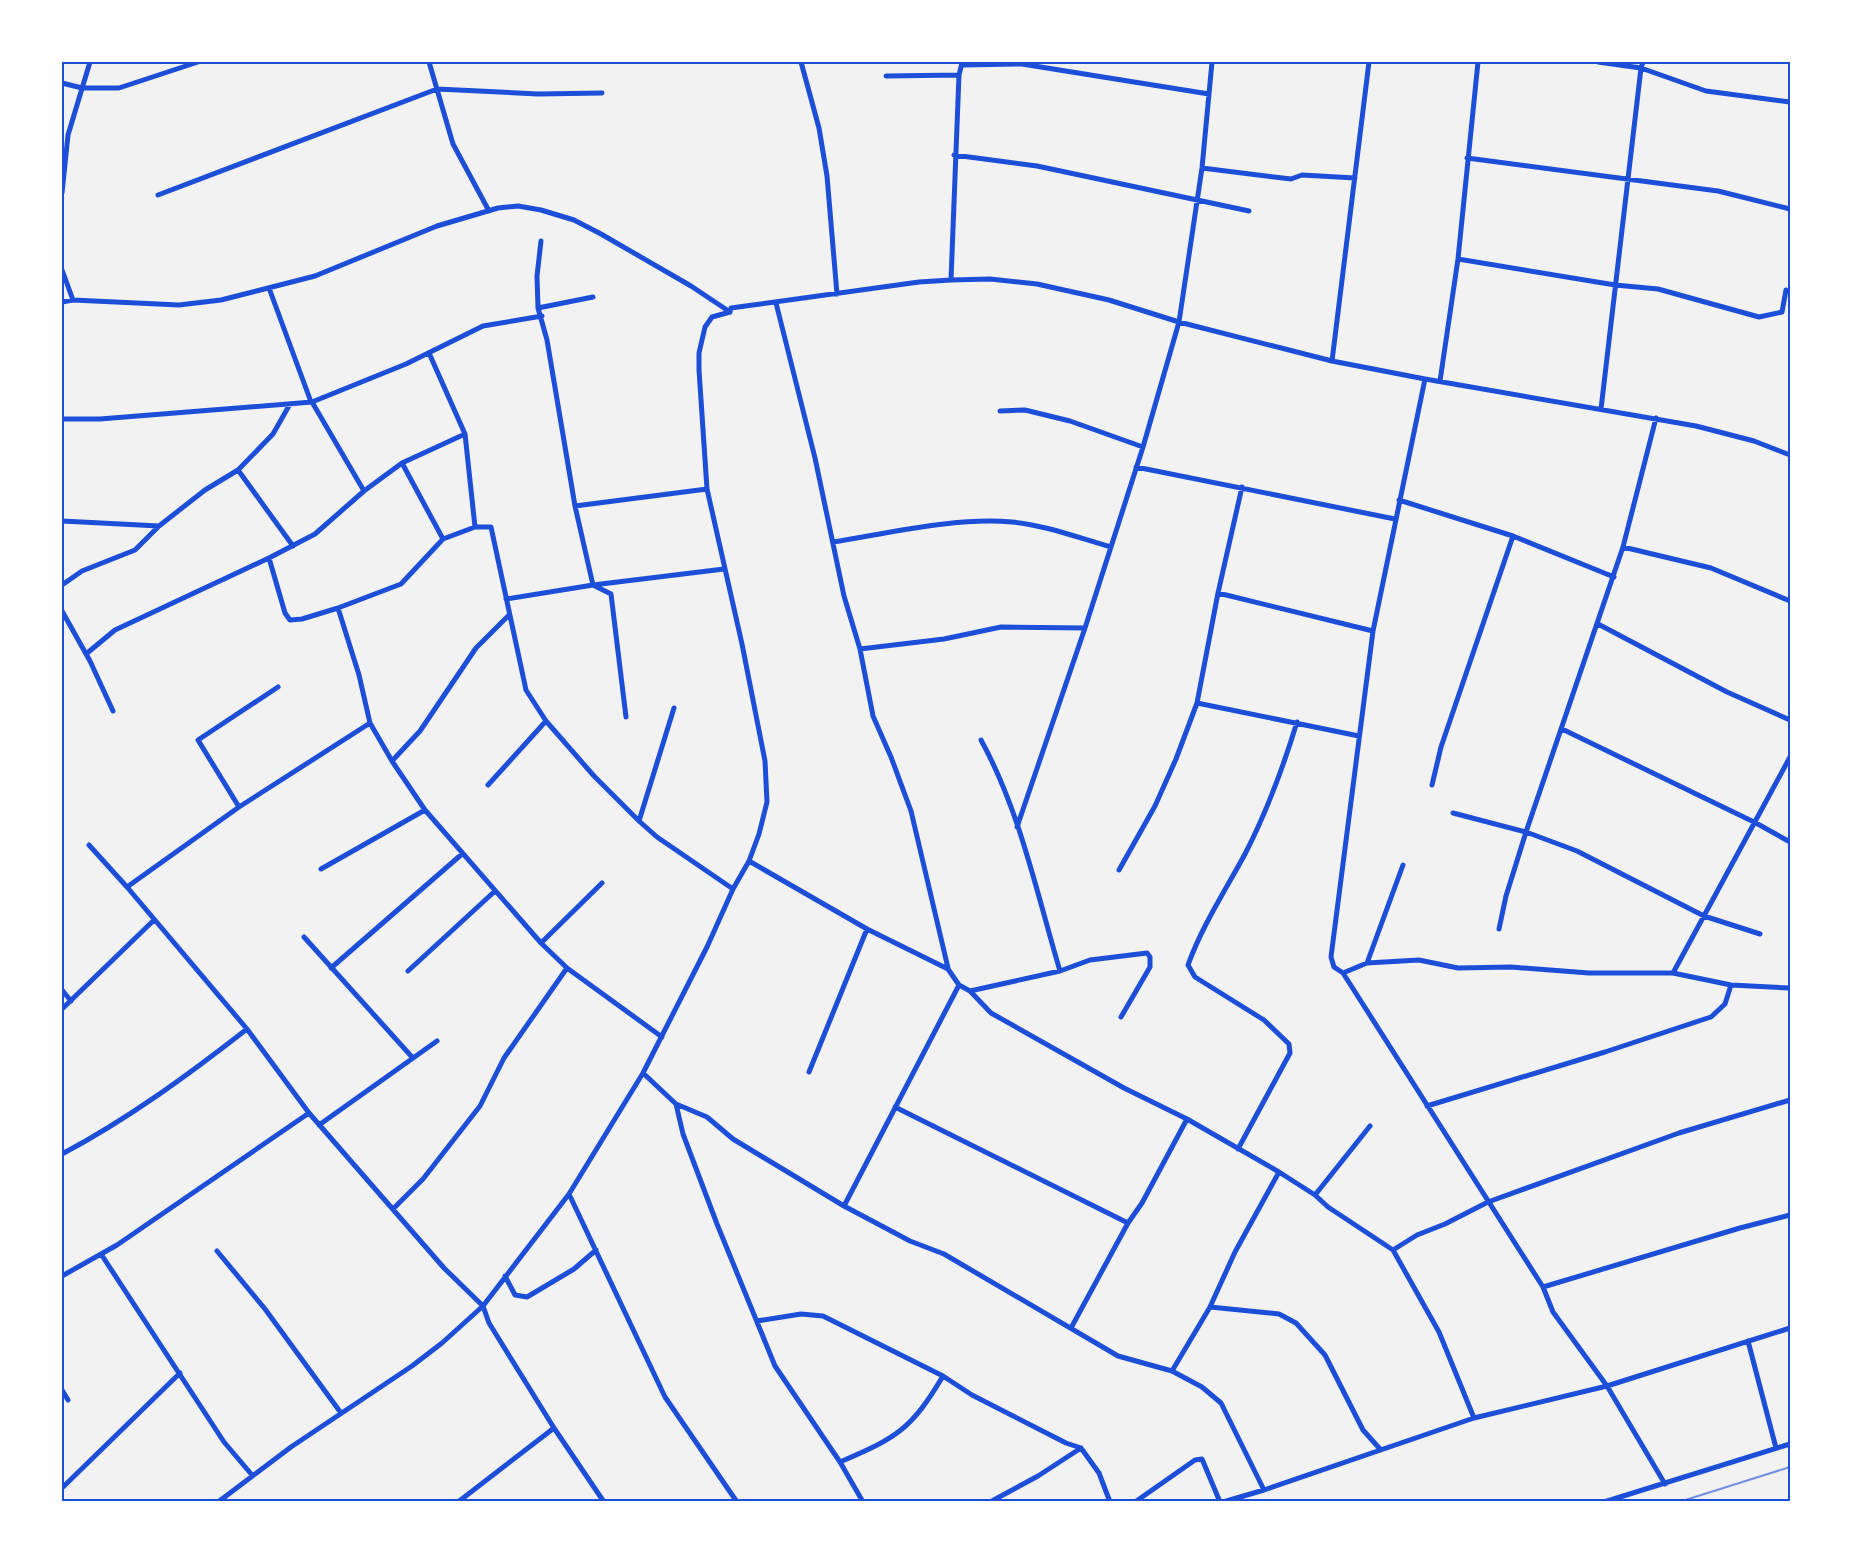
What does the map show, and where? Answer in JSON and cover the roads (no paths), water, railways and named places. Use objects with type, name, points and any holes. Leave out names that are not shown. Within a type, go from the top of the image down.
[{"type":"street","points":[[62,193],[68,135],[90,62]]},
{"type":"street","points":[[62,83],[82,88],[119,88],[198,62]]},
{"type":"street","points":[[429,62],[453,144],[489,211]]},
{"type":"street","points":[[801,62],[819,128],[827,177],[837,294]]},
{"type":"street","points":[[1017,827],[1111,547],[1179,322],[1202,168],[1212,62]]},
{"type":"street","points":[[1332,361],[1369,62]]},
{"type":"street","points":[[1440,381],[1458,259],[1478,62]]},
{"type":"street","points":[[1598,62],[1642,65],[1706,91],[1791,102]]},
{"type":"street","points":[[951,280],[954,155],[959,75],[962,63],[1022,64],[1209,94]]},
{"type":"street","points":[[1601,409],[1642,65]]},
{"type":"street","points":[[886,76],[959,75]]},
{"type":"street","points":[[158,195],[437,89],[538,94],[602,93]]},
{"type":"street","points":[[954,155],[1037,166],[1249,211]]},
{"type":"street","points":[[1467,158],[1718,192],[1791,209]]},
{"type":"street","points":[[1202,168],[1292,179],[1302,175],[1355,178]]},
{"type":"street","points":[[62,302],[73,300],[179,305],[221,300],[315,276],[437,226],[489,211],[518,206],[573,220],[601,234],[691,286],[730,312]]},
{"type":"street","points":[[541,241],[537,276],[538,308],[542,316],[575,506],[593,585],[610,594],[626,717]]},
{"type":"street","points":[[1458,259],[1616,285],[1658,289],[1759,317],[1782,312],[1786,290]]},
{"type":"street","points":[[62,270],[73,300]]},
{"type":"street","points":[[218,1502],[252,1475],[428,1355],[483,1306],[569,1194],[643,1073],[749,861],[764,817],[768,786],[759,720],[707,489],[699,353],[705,327],[712,317],[730,312],[731,308],[951,280],[990,279],[1076,291],[1179,322],[1332,361],[1656,418],[1725,433],[1791,455]]},
{"type":"street","points":[[269,288],[311,402],[364,491]]},
{"type":"street","points":[[538,308],[593,297]]},
{"type":"street","points":[[777,303],[844,596],[860,649],[873,716],[911,811],[948,969],[959,985],[970,991],[991,1013],[1021,1032],[1187,1119],[1279,1172],[1393,1250],[1438,1332],[1473,1418]]},
{"type":"street","points":[[62,419],[100,419],[311,402],[429,353],[483,326],[542,316]]},
{"type":"street","points":[[429,353],[465,434],[475,527]]},
{"type":"street","points":[[1425,379],[1373,632],[1331,957],[1334,967],[1343,973],[1543,1287],[1552,1312],[1607,1386],[1665,1484]]},
{"type":"street","points":[[62,585],[82,571],[135,550],[159,526],[205,489],[238,470],[273,434],[290,404]]},
{"type":"street","points":[[1000,411],[1025,410],[1070,421],[1143,447]]},
{"type":"street","points":[[1499,930],[1506,896],[1526,832],[1614,577],[1656,418]]},
{"type":"street","points":[[86,654],[115,630],[315,534],[364,491],[402,463],[465,434]]},
{"type":"street","points":[[402,463],[443,539]]},
{"type":"street","points":[[1136,467],[1395,519]]},
{"type":"street","points":[[238,470],[293,546]]},
{"type":"street","points":[[1119,870],[1155,806],[1197,703],[1218,593],[1242,487]]},
{"type":"street","points":[[575,506],[707,489]]},
{"type":"street","points":[[1399,500],[1513,536],[1614,577]]},
{"type":"street","points":[[62,521],[159,526]]},
{"type":"street","points":[[833,542],[916,529],[989,521],[1014,522],[1111,547]]},
{"type":"street","points":[[269,558],[285,613],[291,620],[302,619],[402,584],[443,539],[475,527],[491,527],[526,690],[546,721],[594,776],[639,821],[657,837],[733,889]]},
{"type":"street","points":[[1432,785],[1441,747],[1513,536]]},
{"type":"street","points":[[1623,547],[1711,568],[1791,601]]},
{"type":"street","points":[[506,599],[593,585],[724,569]]},
{"type":"street","points":[[1218,593],[1373,632]]},
{"type":"street","points":[[338,608],[359,675],[370,723],[425,810],[541,943],[567,968],[662,1037]]},
{"type":"street","points":[[62,611],[86,654],[112,711]]},
{"type":"street","points":[[392,761],[420,731],[476,648],[509,615]]},
{"type":"street","points":[[1598,624],[1727,693],[1791,720]]},
{"type":"street","points":[[860,649],[944,639],[1001,627],[1085,628]]},
{"type":"street","points":[[239,807],[198,740],[278,687]]},
{"type":"street","points":[[1197,703],[1359,736]]},
{"type":"street","points":[[639,821],[674,708]]},
{"type":"street","points":[[488,785],[546,721]]},
{"type":"street","points":[[1238,1149],[1290,1053],[1289,1044],[1264,1020],[1195,977],[1188,965],[1214,909],[1268,807],[1297,722]]},
{"type":"street","points":[[127,887],[239,807],[370,723]]},
{"type":"street","points":[[1562,729],[1791,842]]},
{"type":"street","points":[[981,740],[998,771],[1060,971]]},
{"type":"street","points":[[1673,973],[1791,757]]},
{"type":"street","points":[[321,868],[425,810]]},
{"type":"street","points":[[1453,813],[1526,832],[1577,851],[1704,916],[1760,934]]},
{"type":"street","points":[[89,845],[247,1029],[319,1125],[444,1268],[483,1306],[489,1323],[554,1428],[604,1502]]},
{"type":"street","points":[[330,968],[462,854]]},
{"type":"street","points":[[749,861],[867,929],[948,969]]},
{"type":"street","points":[[1367,963],[1403,865]]},
{"type":"street","points":[[541,943],[603,883]]},
{"type":"street","points":[[408,971],[495,891]]},
{"type":"street","points":[[62,1009],[154,920]]},
{"type":"street","points":[[808,1072],[867,929]]},
{"type":"street","points":[[304,937],[412,1057]]},
{"type":"street","points":[[970,991],[1060,971],[1090,960],[1147,953],[1150,957],[1150,967],[1121,1017]]},
{"type":"street","points":[[1343,973],[1367,963],[1419,960],[1458,968],[1511,967],[1589,973],[1673,973],[1731,985],[1791,988]]},
{"type":"street","points":[[393,1209],[423,1179],[480,1106],[504,1058],[567,968]]},
{"type":"street","points":[[844,1206],[959,985]]},
{"type":"street","points":[[1427,1106],[1711,1017],[1725,1004],[1731,985]]},
{"type":"street","points":[[62,990],[71,1001]]},
{"type":"street","points":[[62,1154],[101,1133],[178,1083],[247,1029]]},
{"type":"street","points":[[319,1125],[437,1041]]},
{"type":"street","points":[[643,1073],[676,1104],[707,1117],[733,1139],[844,1206],[910,1241],[945,1254],[1118,1356],[1172,1371],[1202,1387],[1221,1403],[1264,1490]]},
{"type":"street","points":[[1393,1250],[1417,1234],[1445,1224],[1488,1202],[1679,1133],[1791,1100]]},
{"type":"street","points":[[676,1104],[683,1134],[717,1224],[775,1366],[840,1462],[863,1502]]},
{"type":"street","points":[[895,1107],[1128,1223]]},
{"type":"street","points":[[62,1276],[101,1254],[309,1113]]},
{"type":"street","points":[[1071,1329],[1187,1119]]},
{"type":"street","points":[[1315,1195],[1370,1126]]},
{"type":"street","points":[[1172,1371],[1210,1307],[1234,1252],[1279,1172]]},
{"type":"street","points":[[569,1194],[665,1397],[737,1502]]},
{"type":"street","points":[[1543,1287],[1791,1215]]},
{"type":"street","points":[[506,1276],[515,1295],[527,1297],[574,1269],[596,1250]]},
{"type":"street","points":[[217,1251],[265,1309],[341,1413]]},
{"type":"street","points":[[101,1254],[224,1442],[252,1475]]},
{"type":"street","points":[[1210,1307],[1279,1314],[1296,1323],[1325,1355],[1363,1430],[1380,1449]]},
{"type":"street","points":[[757,1321],[801,1314],[823,1316],[943,1376],[972,1395],[1066,1443],[1081,1448],[1099,1473],[1110,1502]]},
{"type":"street","points":[[1135,1502],[1196,1460],[1202,1460],[1221,1502],[1264,1490],[1473,1418],[1607,1386],[1791,1328]]},
{"type":"street","points":[[1749,1341],[1776,1448]]},
{"type":"street","points":[[62,1488],[180,1373]]},
{"type":"street","points":[[840,1462],[900,1432],[926,1405],[943,1376]]},
{"type":"street","points":[[62,1390],[68,1400]]},
{"type":"street","points":[[458,1502],[554,1428]]},
{"type":"street","points":[[1604,1502],[1791,1444]]},
{"type":"street","points":[[990,1502],[1038,1476],[1081,1448]]},
{"type":"railway","points":[[1679,1502],[1790,1467]]}]
